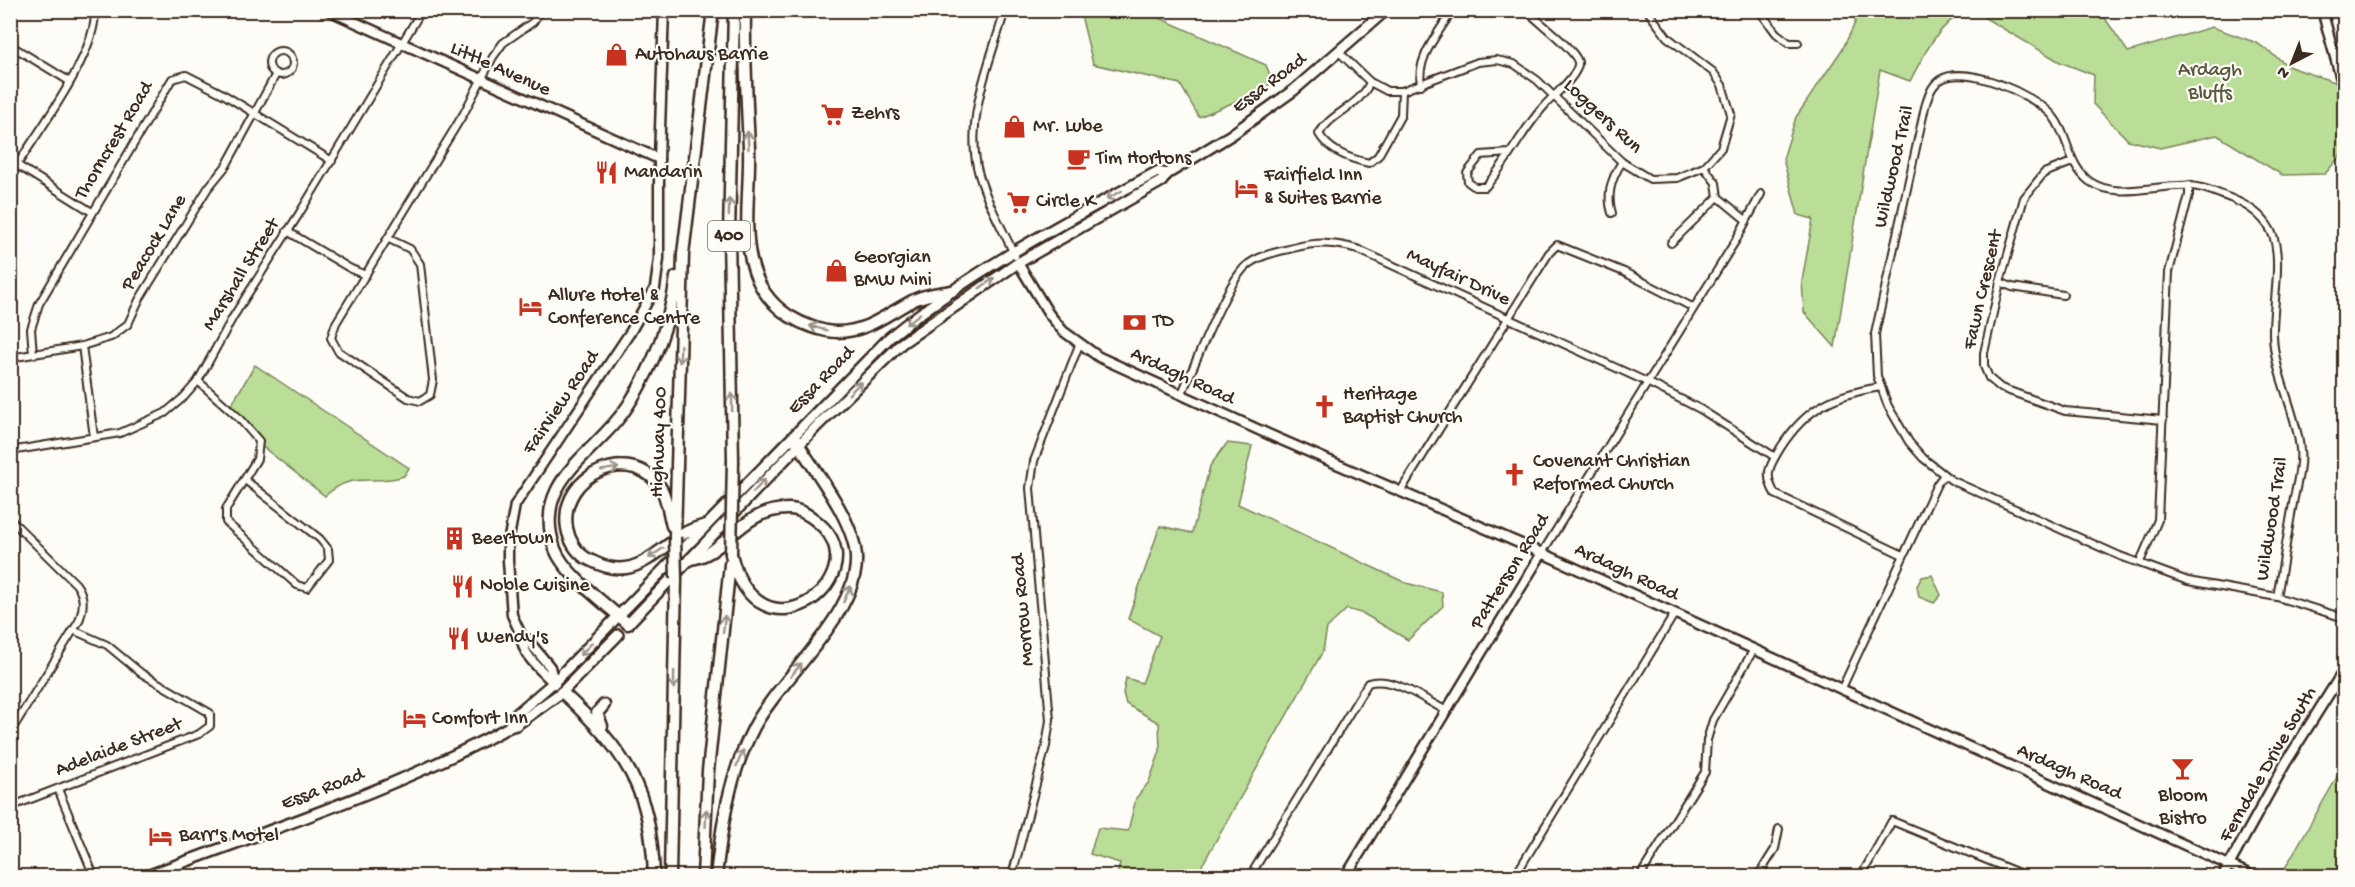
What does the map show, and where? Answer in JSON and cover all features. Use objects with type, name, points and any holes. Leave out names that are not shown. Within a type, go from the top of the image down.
[{"type":"highway","name":"Highway 400","points":[[670,876],[675,537],[683,254],[713,10]]},
{"type":"highway","name":"400","points":[[703,876],[708,771],[731,554],[733,460],[729,235],[734,10]]},
{"type":"highway","points":[[745,10],[744,46],[749,150],[747,236],[750,261],[758,282],[768,298],[797,321],[836,332],[862,328],[917,298],[952,291]]},
{"type":"highway","points":[[628,624],[567,567],[556,550],[548,518],[552,498],[567,473],[628,406],[654,360],[666,326],[683,254]]},
{"type":"highway","points":[[716,876],[727,795],[747,741],[762,715],[847,597],[854,576],[856,558],[848,526],[796,441]]},
{"type":"highway","points":[[675,537],[662,490],[648,476],[636,470],[605,468],[577,485],[568,500],[565,515],[568,535],[574,546],[582,555],[609,568],[628,568],[687,532],[706,525]]},
{"type":"highway","points":[[690,559],[707,554],[752,518],[772,510],[792,509],[808,514],[827,532],[833,547],[835,564],[831,579],[819,596],[796,608],[783,609],[760,603],[748,594],[741,585],[731,554]]},
{"type":"highway","points":[[562,692],[615,746]]},
{"type":"highway","points":[[604,705],[597,714],[598,719],[612,737],[644,800],[653,843],[654,876]]},
{"type":"main road","name":"Essa Road","points":[[509,726],[513,717],[554,682],[706,525],[902,343],[1018,262],[1162,181],[1167,174],[1232,135],[1339,52],[1386,10]]},
{"type":"main road","name":"Essa Road","points":[[628,624],[690,559],[890,337],[1012,250],[1157,172],[1167,174]]},
{"type":"main road","name":"Essa Road","points":[[147,876],[407,777],[463,752],[509,726],[516,725],[562,692],[618,635]]},
{"type":"street","points":[[10,176],[86,52],[96,26],[95,10]]},
{"type":"street","name":"Little Avenue","points":[[328,10],[659,159]]},
{"type":"street","name":"Marshall Street","points":[[10,451],[120,433],[165,414],[198,381],[233,317],[332,161],[423,10]]},
{"type":"street","points":[[389,239],[410,249],[420,264],[432,380],[430,396],[420,401],[408,398],[338,351],[331,338],[336,323],[389,239],[503,43],[533,22],[542,10]]},
{"type":"street","name":"Fairview Road","points":[[554,682],[550,667],[527,639],[522,637],[512,615],[508,543],[515,505],[631,331],[655,288],[659,259],[659,159],[664,10]]},
{"type":"street","points":[[1005,10],[977,106],[974,139],[978,168],[1018,262]]},
{"type":"street","points":[[1421,85],[1419,78],[1424,57],[1455,10]]},
{"type":"street","points":[[1509,153],[1481,155],[1472,163],[1467,173],[1468,182],[1475,187],[1485,187],[1509,153],[1554,96],[1575,74],[1579,66],[1578,59],[1526,10]]},
{"type":"street","name":"Loggers Run","points":[[1402,91],[1478,62],[1497,60],[1524,69],[1622,162],[1650,179],[1677,178],[1704,166],[1721,148],[1731,114],[1726,95],[1713,72],[1667,37],[1647,10]]},
{"type":"street","points":[[1759,10],[1776,33],[1789,43],[1798,43]]},
{"type":"street","points":[[2322,10],[2344,90]]},
{"type":"street","points":[[10,45],[69,81]]},
{"type":"street","name":"Peacock Lane","points":[[284,51],[290,55],[292,66],[284,75],[276,74],[270,69],[268,61],[275,52],[284,51]]},
{"type":"street","points":[[1339,52],[1370,82],[1387,91],[1402,91],[1401,116],[1378,156],[1369,163],[1346,158],[1336,148],[1324,142],[1319,134],[1323,127],[1366,93],[1370,82]]},
{"type":"street","name":"Peacock Lane","points":[[10,358],[82,346],[111,337],[128,324],[139,300],[202,198],[226,166],[276,74]]},
{"type":"street","name":"Wildwood Trail","points":[[2277,597],[2300,450],[2275,357],[2272,335],[2276,253],[2272,234],[2262,217],[2246,205],[2202,187],[2189,185],[2107,189],[2089,181],[2072,162],[2063,132],[2052,115],[2037,102],[2019,92],[1959,74],[1941,79],[1930,91],[1879,308],[1875,334],[1877,376],[1888,406],[1909,442],[1944,475],[2140,562],[2188,581],[2277,597],[2344,618]]},
{"type":"street","name":"Thorncrest Road","points":[[33,354],[31,329],[39,304],[172,79],[186,75],[223,94],[332,161]]},
{"type":"street","points":[[1612,213],[1609,205],[1612,178],[1622,162]]},
{"type":"street","name":"Fawn Crescent","points":[[2072,162],[2044,173],[2024,198],[2000,282],[1984,353],[1984,366],[1989,378],[2001,388],[2065,411],[2163,420]]},
{"type":"street","points":[[17,165],[92,212]]},
{"type":"street","points":[[1704,166],[1716,183],[1718,197],[1746,220]]},
{"type":"street","points":[[2140,562],[2158,520],[2169,272],[2189,195],[2189,185]]},
{"type":"street","name":"Patterson Road","points":[[1346,876],[1761,194]]},
{"type":"street","points":[[1671,243],[1718,197]]},
{"type":"street","points":[[287,231],[351,269],[366,275]]},
{"type":"street","name":"Mayfair Drive","points":[[1181,395],[1232,284],[1246,266],[1266,255],[1313,243],[1336,243],[1357,249],[1647,382],[1700,409],[1775,457]]},
{"type":"street","points":[[1400,492],[1549,253],[1557,245],[1624,272],[1692,307]]},
{"type":"street","name":"Ardagh Road","points":[[1018,262],[1049,314],[1079,345],[1181,395],[1542,553],[2253,876]]},
{"type":"street","points":[[2000,282],[2012,287],[2063,295]]},
{"type":"street","name":"Morrow Road","points":[[1012,876],[1047,746],[1050,720],[1030,488],[1034,461],[1079,345]]},
{"type":"street","points":[[82,346],[94,437]]},
{"type":"street","points":[[198,381],[259,441],[257,459],[226,509],[226,522],[297,585],[307,588],[329,560],[328,549],[320,539],[245,480]]},
{"type":"street","points":[[1881,387],[1855,391],[1835,398],[1808,414],[1796,425],[1775,457],[1767,480],[1775,494],[1903,555]]},
{"type":"street","points":[[1842,688],[1937,484],[1944,475]]},
{"type":"street","points":[[10,519],[80,590],[83,607],[73,630],[10,734]]},
{"type":"street","points":[[1515,876],[1675,613]]},
{"type":"street","name":"Essa Road","points":[[618,635],[628,624]]},
{"type":"street","name":"Adelaide Street","points":[[10,807],[199,734],[210,726],[210,713],[197,703],[160,685],[107,645],[73,630]]},
{"type":"street","points":[[1640,876],[1704,772],[1707,740],[1713,720],[1754,649]]},
{"type":"street","name":"Ferndale Drive South","points":[[2223,876],[2285,764],[2344,670]]},
{"type":"street","points":[[1250,876],[1368,683],[1379,680],[1392,684],[1445,710]]},
{"type":"street","points":[[554,682],[562,692]]},
{"type":"street","points":[[58,789],[94,876]]},
{"type":"street","points":[[1861,876],[1892,821],[2026,876]]},
{"type":"street","points":[[1758,876],[1775,849],[1779,829]]},
{"type":"green space","points":[[1080,11],[1144,11],[1266,65],[1273,83],[1199,117],[1180,84],[1093,64]]},
{"type":"green space","points":[[1856,11],[1965,11],[1939,32],[1910,81],[1880,70],[1835,347],[1804,312],[1802,281],[1813,219],[1798,215],[1783,159],[1796,117],[1843,48],[1855,23]]},
{"type":"green space","name":"Ardagh Bluffs","points":[[1973,11],[2100,11],[2128,52],[2212,27],[2257,43],[2290,67],[2344,85],[2344,151],[2325,174],[2282,175],[2217,135],[2160,148],[2128,140],[2093,104],[2094,75],[2060,62]]},
{"type":"green space","points":[[255,365],[409,468],[404,476],[346,483],[325,496],[259,444],[230,407]]},
{"type":"green space","points":[[1227,443],[1252,446],[1238,504],[1406,583],[1442,592],[1443,606],[1408,640],[1364,614],[1347,609],[1327,628],[1323,651],[1196,876],[1117,876],[1120,863],[1090,854],[1098,828],[1128,831],[1136,798],[1149,782],[1160,751],[1159,723],[1126,704],[1123,693],[1126,678],[1142,683],[1160,636],[1128,619],[1160,526],[1192,533],[1210,466]]},
{"type":"green space","points":[[1932,575],[1941,595],[1934,603],[1919,597],[1917,586],[1922,577]]},
{"type":"green space","points":[[2344,765],[2344,876],[2307,876],[2285,868]]},
{"type":"place","name":"Autohaus Barrie","points":[[617,55]]},
{"type":"place","name":"Zehrs","points":[[833,114]]},
{"type":"place","name":"Mr. Lube","points":[[1015,127]]},
{"type":"place","name":"Tim Hortons","points":[[1078,159]]},
{"type":"place","name":"Mandarin","points":[[606,173]]},
{"type":"place","name":"Fairfield Inn & Suites Barrie","points":[[1246,188]]},
{"type":"place","name":"Circle K","points":[[1018,202]]},
{"type":"place","name":"Georgian BMW Mini","points":[[836,270]]},
{"type":"place","name":"Allure Hotel & Conference Centre","points":[[530,307]]},
{"type":"place","name":"TD","points":[[1135,322]]},
{"type":"place","name":"Heritage Baptist Church","points":[[1325,407]]},
{"type":"place","name":"Covenant Christian Reformed Church","points":[[1515,474]]},
{"type":"place","name":"Beertown","points":[[454,539]]},
{"type":"place","name":"Noble Cuisine","points":[[462,586]]},
{"type":"place","name":"Wendy's","points":[[459,638]]},
{"type":"place","name":"Comfort Inn","points":[[414,719]]},
{"type":"place","name":"Bloom Bistro","points":[[2183,769]]},
{"type":"place","name":"Barr's Motel","points":[[161,836]]}]
